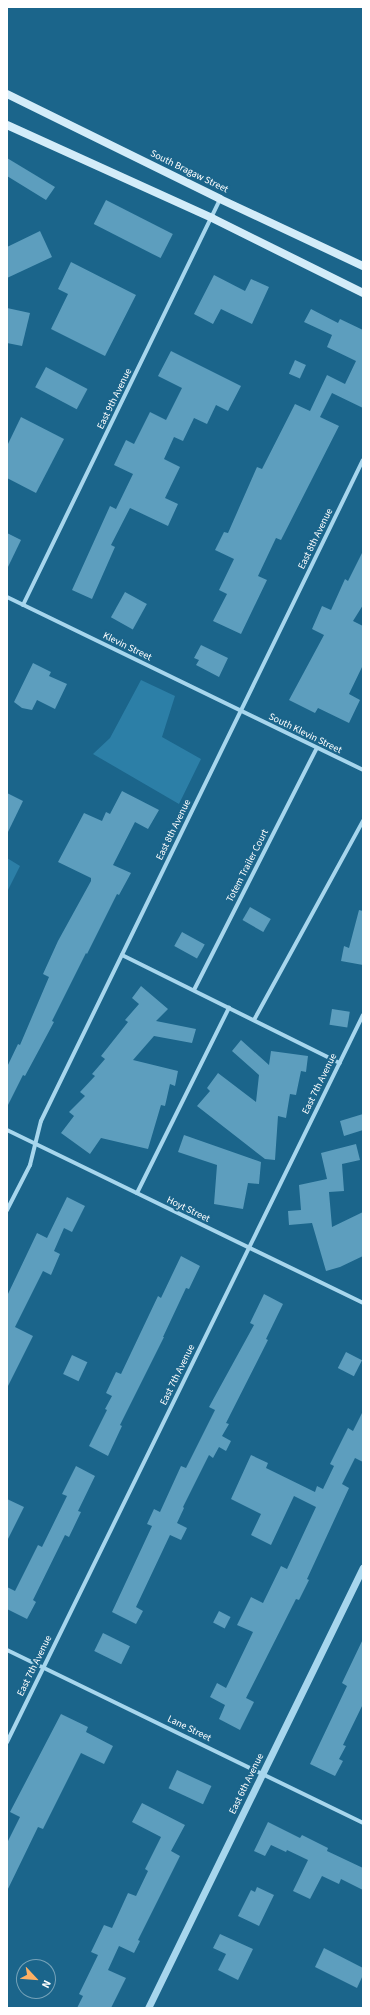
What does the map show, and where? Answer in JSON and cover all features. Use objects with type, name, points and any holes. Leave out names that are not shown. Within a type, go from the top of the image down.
[{"type":"main road","name":"South Bragaw Street","points":[[7,94],[220,199],[363,266]]},
{"type":"main road","points":[[7,125],[212,218],[363,294]]},
{"type":"street","name":"East 9th Avenue","points":[[23,605],[220,199]]},
{"type":"street","name":"East 8th Avenue","points":[[7,1210],[30,1165],[41,1121],[363,460]]},
{"type":"street","name":"Klevin Street","points":[[7,598],[241,712]]},
{"type":"street","name":"South Klevin Street","points":[[241,712],[363,770]]},
{"type":"street","name":"Totem Trailer Court","points":[[194,990],[317,748]]},
{"type":"street","points":[[254,1020],[363,821]]},
{"type":"street","points":[[122,955],[340,1062]]},
{"type":"street","points":[[137,1193],[229,1008]]},
{"type":"street","name":"East 7th Avenue","points":[[7,1742],[363,1015]]},
{"type":"street","name":"Hoyt Street","points":[[7,1130],[249,1248],[362,1301]]},
{"type":"street","name":"East 6th Avenue","points":[[148,2008],[363,1568]]},
{"type":"street","name":"Lane Street","points":[[7,1650],[263,1773],[363,1823]]},
{"type":"shaded area","points":[[141,680],[175,696],[162,737],[201,759],[179,804],[93,754],[110,738]]},
{"type":"shaded area","points":[[7,858],[20,866],[7,892]]},
{"type":"building","points":[[7,158],[55,187],[46,200],[7,176]]},
{"type":"building","points":[[106,200],[173,234],[161,258],[94,224]]},
{"type":"building","points":[[40,231],[52,257],[7,278],[7,247]]},
{"type":"building","points":[[71,262],[136,295],[105,356],[51,329],[68,294],[58,289]]},
{"type":"building","points":[[214,275],[245,291],[251,279],[269,287],[252,324],[221,309],[213,324],[194,314]]},
{"type":"building","points":[[7,308],[30,313],[22,346],[7,343]]},
{"type":"building","points":[[311,309],[338,323],[340,319],[363,330],[363,408],[332,393],[320,417],[339,426],[281,540],[276,538],[258,576],[267,580],[241,634],[213,621],[227,594],[219,590],[234,559],[215,550],[224,532],[228,533],[257,467],[262,469],[295,404],[310,411],[327,375],[345,384],[356,361],[327,347],[332,335],[304,322]]},
{"type":"building","points":[[171,351],[241,386],[228,411],[216,405],[207,424],[194,418],[183,441],[174,437],[164,459],[180,467],[165,498],[178,504],[168,526],[130,508],[111,545],[115,547],[92,599],[72,590],[110,506],[116,509],[133,474],[114,465],[126,440],[134,444],[150,412],[166,420],[182,388],[158,376]]},
{"type":"building","points":[[295,360],[306,365],[300,379],[289,374]]},
{"type":"building","points":[[46,367],[87,389],[77,409],[35,387]]},
{"type":"building","points":[[21,417],[64,439],[36,493],[7,478],[7,446]]},
{"type":"building","points":[[7,533],[21,540],[7,569]]},
{"type":"building","points":[[363,551],[363,605],[353,621],[363,626],[363,665],[349,694],[360,700],[349,723],[318,708],[315,713],[289,700],[324,635],[312,629],[322,606],[331,610],[345,579],[348,581]]},
{"type":"building","points":[[125,592],[147,604],[133,629],[111,617]]},
{"type":"building","points":[[201,645],[228,658],[219,677],[196,665],[199,660],[194,658]]},
{"type":"building","points":[[33,663],[51,672],[49,676],[67,684],[55,709],[37,700],[32,710],[22,708],[14,702]]},
{"type":"building","points":[[122,791],[159,810],[148,829],[135,822],[113,865],[131,873],[119,895],[117,894],[52,1021],[54,1022],[25,1076],[23,1075],[7,1107],[7,1067],[18,1044],[20,1045],[49,977],[43,974],[58,941],[91,881],[91,878],[58,862],[84,813],[102,821],[106,812],[110,814]]},
{"type":"building","points":[[7,793],[23,801],[7,834]]},
{"type":"building","points":[[250,907],[271,919],[263,932],[243,920]]},
{"type":"building","points":[[359,910],[363,911],[363,965],[341,961],[344,946],[349,948]]},
{"type":"building","points":[[182,932],[205,945],[197,959],[174,946]]},
{"type":"building","points":[[141,986],[168,1009],[156,1021],[196,1029],[192,1043],[154,1036],[133,1060],[178,1071],[175,1086],[170,1084],[165,1106],[161,1105],[148,1149],[101,1138],[90,1154],[61,1133],[74,1116],[69,1112],[85,1096],[80,1092],[95,1076],[92,1074],[105,1059],[101,1056],[128,1022],[125,1020],[139,1004],[132,998]]},
{"type":"building","points":[[332,1009],[350,1012],[347,1028],[329,1025]]},
{"type":"building","points":[[241,1040],[269,1065],[271,1051],[308,1056],[306,1072],[301,1071],[296,1095],[290,1094],[286,1118],[278,1116],[275,1160],[265,1159],[197,1106],[210,1091],[207,1088],[218,1073],[256,1102],[259,1075],[232,1051]]},
{"type":"building","points":[[363,1114],[363,1130],[344,1136],[340,1121]]},
{"type":"building","points":[[184,1135],[261,1162],[259,1184],[248,1183],[243,1209],[214,1204],[217,1165],[178,1152]]},
{"type":"building","points":[[356,1144],[360,1160],[342,1164],[344,1191],[329,1192],[332,1227],[363,1212],[363,1256],[340,1267],[326,1271],[312,1223],[289,1225],[288,1211],[301,1210],[299,1185],[327,1179],[321,1153]]},
{"type":"building","points":[[67,1197],[85,1206],[72,1232],[64,1228],[54,1251],[60,1254],[51,1275],[43,1271],[15,1327],[33,1336],[7,1388],[7,1296],[37,1233],[47,1238]]},
{"type":"building","points":[[181,1256],[200,1266],[189,1289],[186,1288],[164,1337],[120,1425],[122,1426],[108,1456],[89,1446],[107,1410],[105,1409],[112,1396],[106,1393],[116,1372],[121,1374],[158,1296],[161,1298]]},
{"type":"building","points":[[264,1294],[283,1304],[266,1339],[268,1340],[226,1423],[229,1424],[222,1436],[231,1441],[226,1451],[219,1447],[213,1458],[209,1455],[183,1507],[184,1508],[177,1523],[187,1528],[181,1540],[170,1535],[136,1607],[143,1611],[136,1624],[112,1612],[152,1526],[147,1524],[154,1509],[160,1512],[181,1466],[186,1468],[215,1410],[209,1407],[254,1325],[250,1323]]},
{"type":"building","points":[[346,1352],[362,1360],[354,1376],[338,1368]]},
{"type":"building","points":[[72,1355],[87,1362],[79,1381],[63,1374]]},
{"type":"building","points":[[363,1411],[363,1462],[355,1458],[342,1484],[349,1488],[307,1579],[309,1580],[299,1600],[296,1599],[246,1698],[254,1702],[240,1730],[219,1719],[225,1705],[210,1697],[217,1683],[226,1688],[253,1632],[237,1625],[251,1597],[263,1603],[281,1566],[287,1569],[316,1507],[294,1496],[271,1545],[251,1535],[261,1514],[231,1499],[251,1455],[268,1463],[266,1468],[315,1492],[317,1486],[323,1489],[334,1466],[330,1464],[348,1428],[353,1431]]},
{"type":"building","points":[[76,1466],[95,1476],[78,1511],[81,1512],[69,1537],[65,1535],[33,1600],[36,1602],[27,1619],[7,1609],[7,1587],[15,1591],[38,1545],[42,1547],[67,1496],[62,1494]]},
{"type":"building","points":[[7,1499],[24,1507],[7,1541]]},
{"type":"building","points":[[219,1611],[231,1617],[225,1628],[213,1623]]},
{"type":"building","points":[[103,1633],[130,1646],[121,1664],[94,1651]]},
{"type":"building","points":[[363,1639],[363,1704],[343,1745],[346,1746],[339,1759],[343,1761],[335,1776],[310,1764],[347,1686],[342,1683]]},
{"type":"building","points":[[61,1714],[88,1727],[86,1732],[113,1746],[104,1764],[81,1753],[43,1829],[38,1827],[7,1891],[7,1843],[20,1817],[10,1812]]},
{"type":"building","points":[[177,1770],[211,1786],[203,1804],[169,1788]]},
{"type":"building","points":[[142,1803],[185,1825],[171,1851],[180,1856],[138,1940],[140,1941],[134,1953],[119,1946],[108,1970],[126,1978],[111,2008],[77,2008],[83,1996],[79,1994],[98,1955],[91,1952],[104,1925],[112,1928],[128,1893],[136,1896],[148,1871],[145,1869],[161,1837],[132,1822]]},
{"type":"building","points":[[268,1822],[300,1838],[302,1835],[328,1848],[327,1851],[363,1868],[363,1890],[341,1879],[339,1884],[322,1876],[310,1899],[293,1891],[308,1860],[287,1850],[286,1852],[271,1845],[265,1856],[254,1851]]},
{"type":"building","points":[[257,1887],[274,1895],[259,1926],[238,1916],[251,1890],[255,1892]]},
{"type":"building","points":[[220,1934],[253,1949],[238,1980],[218,1970],[226,1954],[213,1948]]},
{"type":"building","points":[[324,1948],[363,1968],[363,1975],[357,1988],[315,1967]]}]
